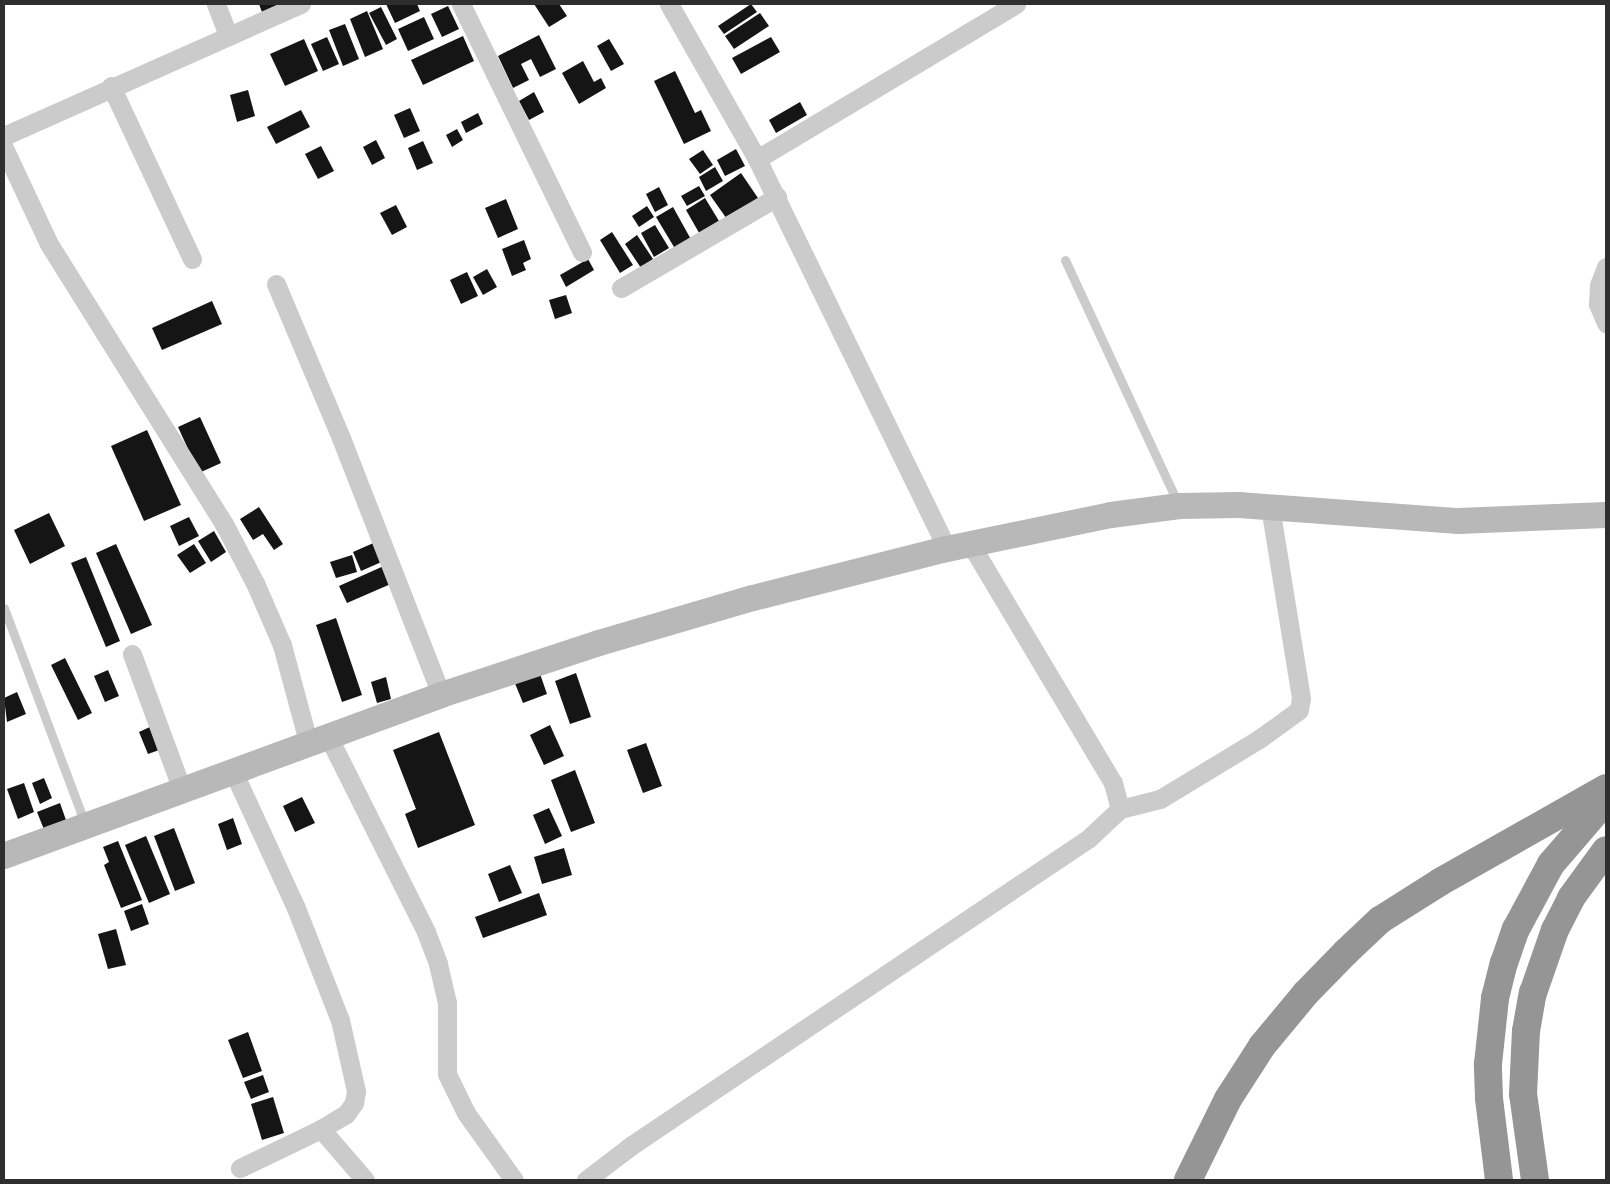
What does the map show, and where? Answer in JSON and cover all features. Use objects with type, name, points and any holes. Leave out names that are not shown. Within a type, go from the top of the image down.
[{"type":"highway","points":[[1188,1180],[1228,1099],[1262,1046],[1306,993],[1380,920],[1440,882],[1606,788]]},
{"type":"highway","points":[[1499,1180],[1489,1098],[1488,1064],[1495,998],[1504,963],[1516,929],[1552,864],[1570,838],[1606,800]]},
{"type":"highway","points":[[1536,1180],[1523,1094],[1525,1047],[1533,994],[1555,930],[1571,898],[1606,850]]},
{"type":"street","points":[[216,4],[228,35]]},
{"type":"street","points":[[4,136],[111,86],[301,4]]},
{"type":"street","points":[[461,4],[582,252]]},
{"type":"street","points":[[668,4],[757,159],[959,547],[1113,783],[1120,809]]},
{"type":"street","points":[[757,159],[1016,4]]},
{"type":"street","points":[[111,86],[192,259]]},
{"type":"street","points":[[4,148],[49,244],[224,524],[255,583],[282,645],[319,741],[426,932],[438,964],[447,1003],[447,1074],[466,1113],[514,1180]]},
{"type":"street","points":[[621,288],[777,197]]},
{"type":"street","points":[[1606,267],[1599,285],[1598,304],[1606,323]]},
{"type":"street","points":[[276,284],[341,438],[441,696]]},
{"type":"street","points":[[4,856],[441,696],[599,643],[719,608],[959,547],[1111,515],[1179,506],[1270,507],[1458,522],[1606,515]]},
{"type":"street","points":[[588,1179],[640,1140],[1043,869],[1107,823],[1120,809],[1160,799],[1259,739],[1299,710],[1301,698],[1270,507]]},
{"type":"street","points":[[132,654],[182,790]]},
{"type":"street","points":[[234,771],[300,917],[340,1020],[356,1079],[354,1104],[346,1114],[321,1129],[240,1168]]},
{"type":"street","points":[[321,1129],[365,1180]]},
{"type":"lane","points":[[1065,260],[1179,506]]},
{"type":"lane","points":[[4,608],[86,826]]},
{"type":"building","points":[[259,4],[288,4],[263,15]]},
{"type":"building","points":[[386,4],[417,4],[420,11],[395,23]]},
{"type":"building","points":[[534,4],[559,4],[567,16],[549,27]]},
{"type":"building","points":[[751,4],[757,12],[724,34],[718,26]]},
{"type":"building","points":[[448,6],[459,29],[442,37],[431,14]]},
{"type":"building","points":[[381,7],[397,39],[386,45],[369,13]]},
{"type":"building","points":[[367,11],[383,49],[365,57],[350,19]]},
{"type":"building","points":[[760,13],[769,26],[734,49],[725,36]]},
{"type":"building","points":[[424,17],[434,39],[408,51],[398,29]]},
{"type":"building","points":[[345,24],[359,59],[343,66],[329,30]]},
{"type":"building","points":[[539,35],[556,69],[540,77],[531,59],[521,64],[529,80],[513,88],[498,56]]},
{"type":"building","points":[[463,36],[474,61],[423,85],[411,60]]},
{"type":"building","points":[[327,37],[339,64],[323,71],[311,44]]},
{"type":"building","points":[[771,37],[780,52],[741,74],[732,58]]},
{"type":"building","points":[[304,39],[318,71],[285,86],[270,54]]},
{"type":"building","points":[[609,39],[624,64],[611,71],[597,46]]},
{"type":"building","points":[[583,61],[594,82],[601,78],[606,88],[579,104],[562,73]]},
{"type":"building","points":[[675,71],[695,113],[701,110],[711,131],[684,144],[654,81]]},
{"type":"building","points":[[248,90],[255,116],[237,122],[230,95]]},
{"type":"building","points":[[534,92],[544,112],[529,120],[519,101]]},
{"type":"building","points":[[800,102],[807,115],[776,133],[769,120]]},
{"type":"building","points":[[410,108],[420,131],[404,138],[394,115]]},
{"type":"building","points":[[301,110],[310,127],[276,144],[267,127]]},
{"type":"building","points":[[478,113],[483,124],[466,133],[461,122]]},
{"type":"building","points":[[457,129],[463,140],[452,147],[446,135]]},
{"type":"building","points":[[376,140],[385,158],[372,165],[363,147]]},
{"type":"building","points":[[423,141],[433,163],[417,170],[408,148]]},
{"type":"building","points":[[321,146],[334,171],[318,179],[305,154]]},
{"type":"building","points":[[736,149],[745,166],[725,176],[717,160]]},
{"type":"building","points":[[703,150],[713,165],[700,174],[689,159]]},
{"type":"building","points":[[715,167],[723,181],[706,191],[699,177]]},
{"type":"building","points":[[741,173],[760,201],[729,222],[710,195]]},
{"type":"building","points":[[699,186],[705,196],[687,206],[681,196]]},
{"type":"building","points":[[659,187],[668,205],[655,212],[646,194]]},
{"type":"building","points":[[705,198],[722,226],[702,238],[686,210]]},
{"type":"building","points":[[506,199],[518,229],[498,238],[485,208]]},
{"type":"building","points":[[396,205],[407,227],[392,235],[380,213]]},
{"type":"building","points":[[647,206],[654,217],[639,227],[632,216]]},
{"type":"building","points":[[673,207],[693,243],[677,252],[656,217]]},
{"type":"building","points":[[655,225],[669,248],[654,257],[641,233]]},
{"type":"building","points":[[612,232],[633,265],[620,273],[600,240]]},
{"type":"building","points":[[637,235],[653,259],[641,268],[625,244]]},
{"type":"building","points":[[524,240],[531,259],[523,263],[526,270],[512,276],[502,249]]},
{"type":"building","points":[[588,259],[594,270],[566,287],[560,275]]},
{"type":"building","points":[[487,269],[497,287],[483,295],[473,277]]},
{"type":"building","points":[[467,272],[478,296],[461,304],[450,280]]},
{"type":"building","points":[[566,295],[572,313],[555,319],[549,300]]},
{"type":"building","points":[[212,301],[222,324],[162,350],[152,328]]},
{"type":"building","points":[[200,417],[221,463],[199,473],[178,427]]},
{"type":"building","points":[[147,430],[181,505],[144,521],[111,446]]},
{"type":"building","points":[[259,507],[283,544],[274,550],[263,534],[253,540],[240,519]]},
{"type":"building","points":[[49,513],[65,546],[30,564],[14,530]]},
{"type":"building","points":[[189,517],[199,536],[179,546],[170,526]]},
{"type":"building","points":[[214,531],[226,552],[211,562],[198,541]]},
{"type":"building","points":[[378,541],[386,560],[361,571],[353,552]]},
{"type":"building","points":[[116,544],[152,625],[131,634],[96,553]]},
{"type":"building","points":[[194,544],[206,563],[190,573],[177,555]]},
{"type":"building","points":[[352,555],[357,572],[336,578],[330,562]]},
{"type":"building","points":[[86,557],[120,641],[106,647],[71,563]]},
{"type":"building","points":[[386,565],[393,583],[347,603],[339,586]]},
{"type":"building","points":[[336,618],[362,695],[342,702],[316,625]]},
{"type":"building","points":[[65,658],[92,713],[78,720],[51,665]]},
{"type":"building","points":[[108,670],[119,696],[105,702],[94,676]]},
{"type":"building","points":[[539,671],[547,694],[523,703],[514,681]]},
{"type":"building","points":[[576,673],[591,717],[570,724],[555,681]]},
{"type":"building","points":[[386,677],[391,699],[377,703],[371,682]]},
{"type":"building","points":[[17,692],[26,714],[7,722],[4,698]]},
{"type":"building","points":[[550,725],[564,756],[544,765],[530,735]]},
{"type":"building","points":[[152,726],[162,749],[148,754],[139,732]]},
{"type":"building","points":[[439,732],[475,825],[418,848],[405,814],[416,809],[393,750]]},
{"type":"building","points":[[646,743],[662,786],[643,793],[627,750]]},
{"type":"building","points":[[575,770],[595,823],[571,832],[551,780]]},
{"type":"building","points":[[44,778],[52,798],[40,804],[32,783]]},
{"type":"building","points":[[24,783],[34,812],[18,819],[7,789]]},
{"type":"building","points":[[302,797],[315,823],[295,832],[283,806]]},
{"type":"building","points":[[60,803],[67,823],[45,832],[37,812]]},
{"type":"building","points":[[549,808],[562,836],[545,844],[533,815]]},
{"type":"building","points":[[233,818],[242,844],[227,850],[218,824]]},
{"type":"building","points":[[174,828],[195,883],[175,891],[154,836]]},
{"type":"building","points":[[146,836],[170,894],[149,903],[125,845]]},
{"type":"building","points":[[118,841],[142,900],[121,908],[104,865],[109,862],[103,847]]},
{"type":"building","points":[[564,848],[572,875],[542,884],[534,857]]},
{"type":"building","points":[[510,865],[522,893],[499,902],[488,874]]},
{"type":"building","points":[[539,893],[547,915],[483,938],[475,917]]},
{"type":"building","points":[[142,904],[149,924],[131,931],[124,911]]},
{"type":"building","points":[[116,929],[126,965],[108,969],[98,934]]},
{"type":"building","points":[[248,1032],[262,1071],[243,1078],[228,1040]]},
{"type":"building","points":[[263,1075],[269,1092],[251,1099],[244,1082]]},
{"type":"building","points":[[273,1097],[284,1133],[262,1140],[251,1104]]}]
